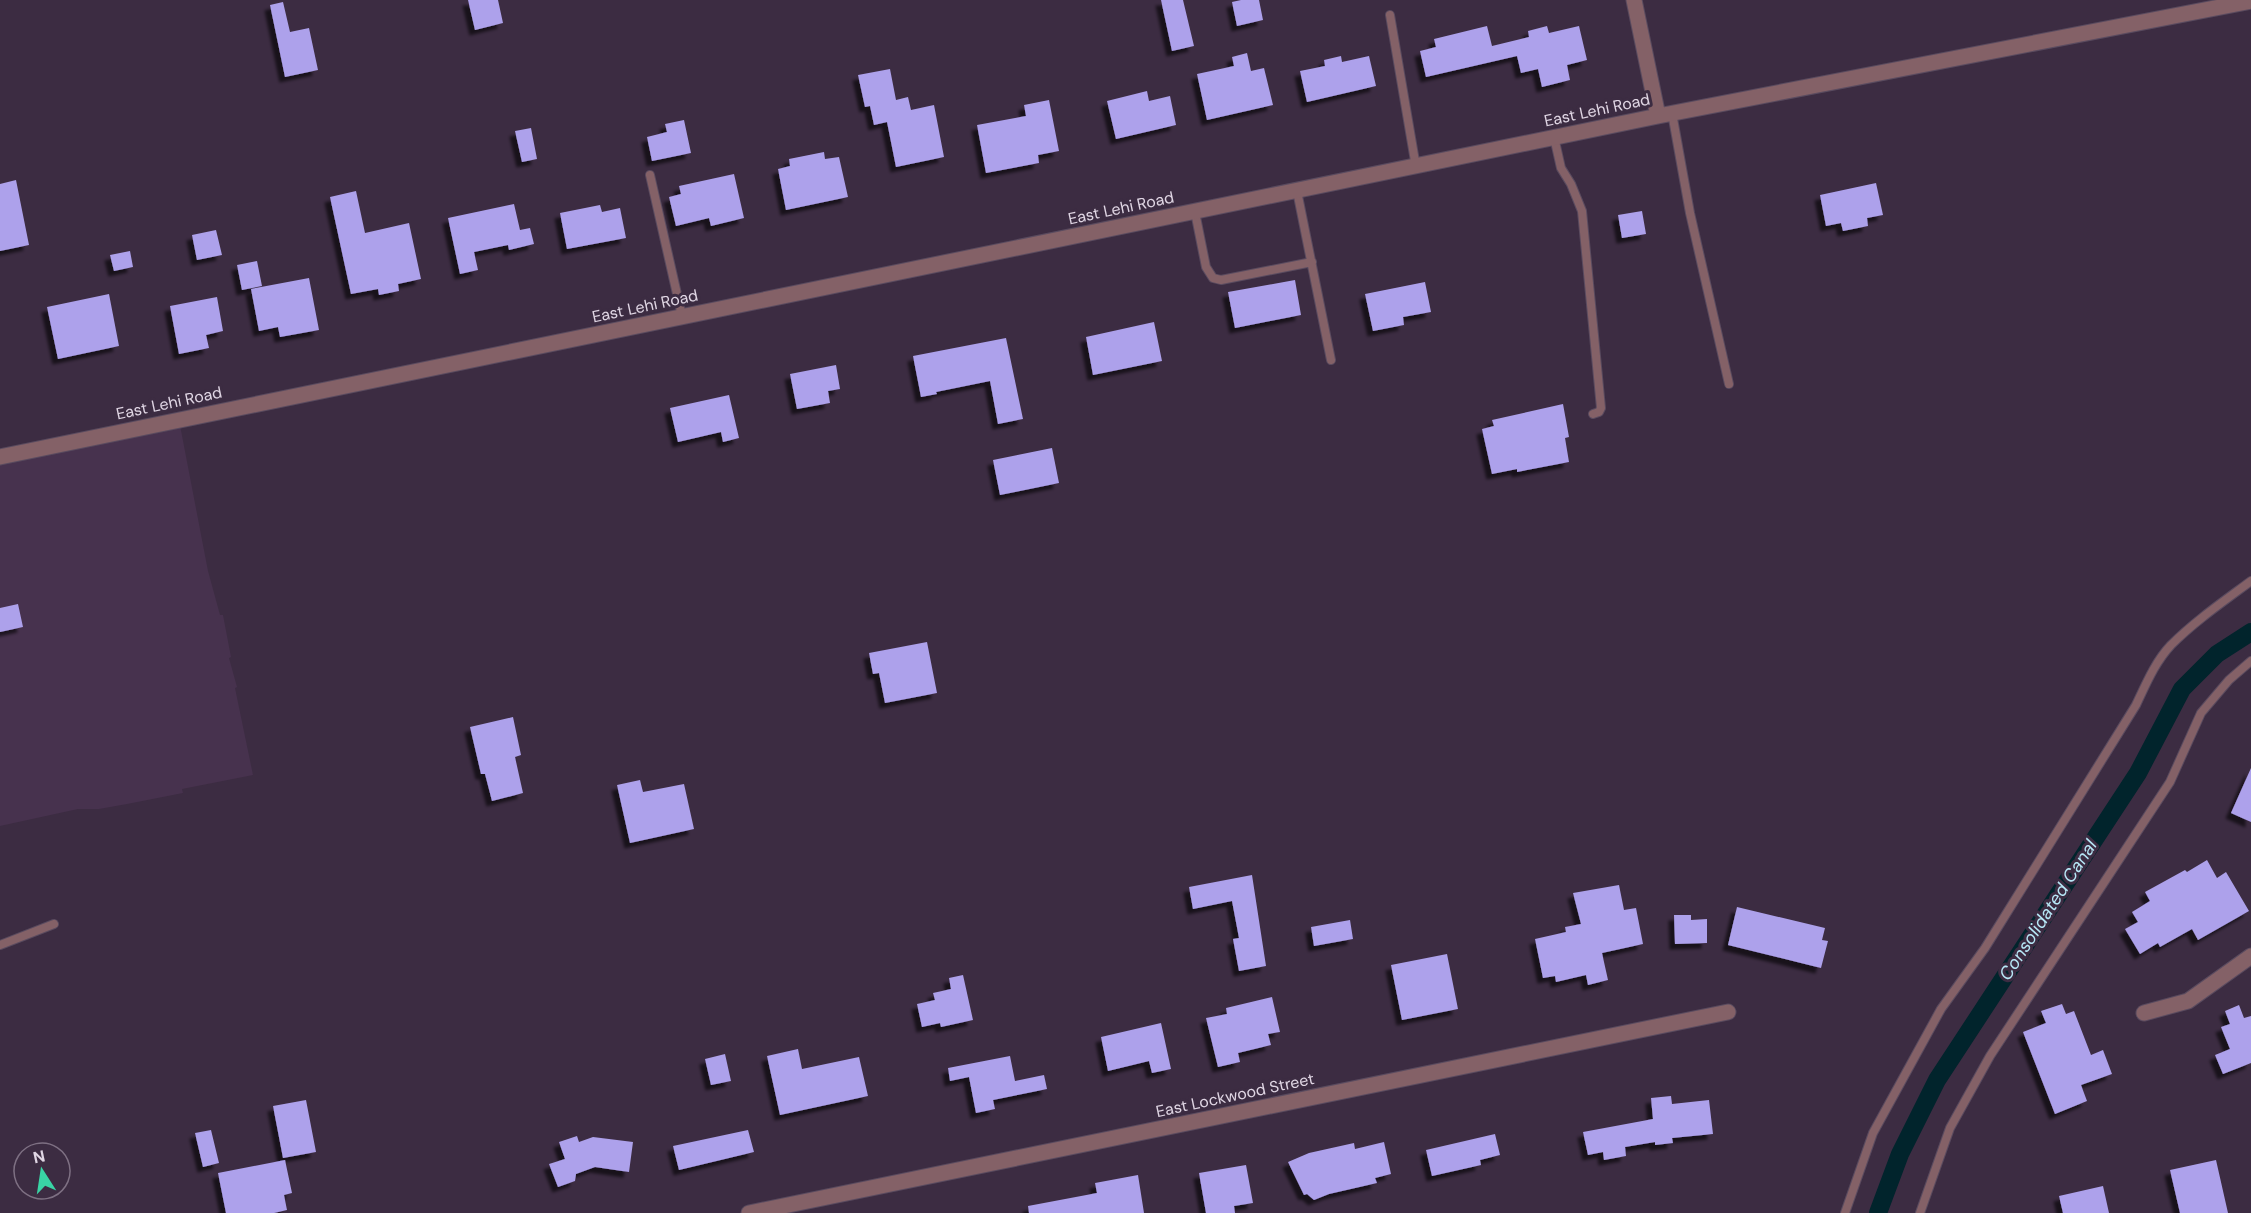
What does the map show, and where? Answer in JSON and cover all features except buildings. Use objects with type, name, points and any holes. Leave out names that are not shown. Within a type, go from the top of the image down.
[{"type":"street","points":[[1634,0],[1665,115]]},
{"type":"street","name":"East Lehi Road","points":[[0,457],[1554,137],[2251,1]]},
{"type":"street","points":[[2144,1013],[2188,1001],[2251,956]]},
{"type":"street","name":"East Lockwood Street","points":[[749,1213],[1728,1012]]},
{"type":"lane","points":[[1390,15],[1416,167]]},
{"type":"lane","points":[[1665,115],[1729,384]]},
{"type":"lane","points":[[1554,137],[1561,168],[1571,184],[1582,211],[1601,408],[1599,412],[1593,414]]},
{"type":"lane","points":[[650,175],[682,316]]},
{"type":"lane","points":[[1297,191],[1331,360]]},
{"type":"lane","points":[[1195,212],[1206,267],[1213,278],[1221,280],[1312,262]]},
{"type":"lane","points":[[1845,1213],[1873,1133],[1941,1009],[1984,948],[2136,705],[2150,675],[2170,646],[2251,581]]},
{"type":"lane","points":[[1920,1213],[1950,1128],[1990,1056],[2170,782],[2201,713],[2229,680],[2251,661]]},
{"type":"lane","points":[[0,945],[54,924]]},
{"type":"shaded area","points":[[179,420],[208,571],[220,615],[223,615],[231,657],[229,658],[237,687],[235,688],[253,775],[182,789],[183,793],[99,809],[78,809],[0,826],[0,457]]},
{"type":"waterway","name":"Consolidated Canal","points":[[1878,1213],[1900,1154],[1937,1080],[2138,773],[2182,689],[2217,654],[2251,632]]}]
